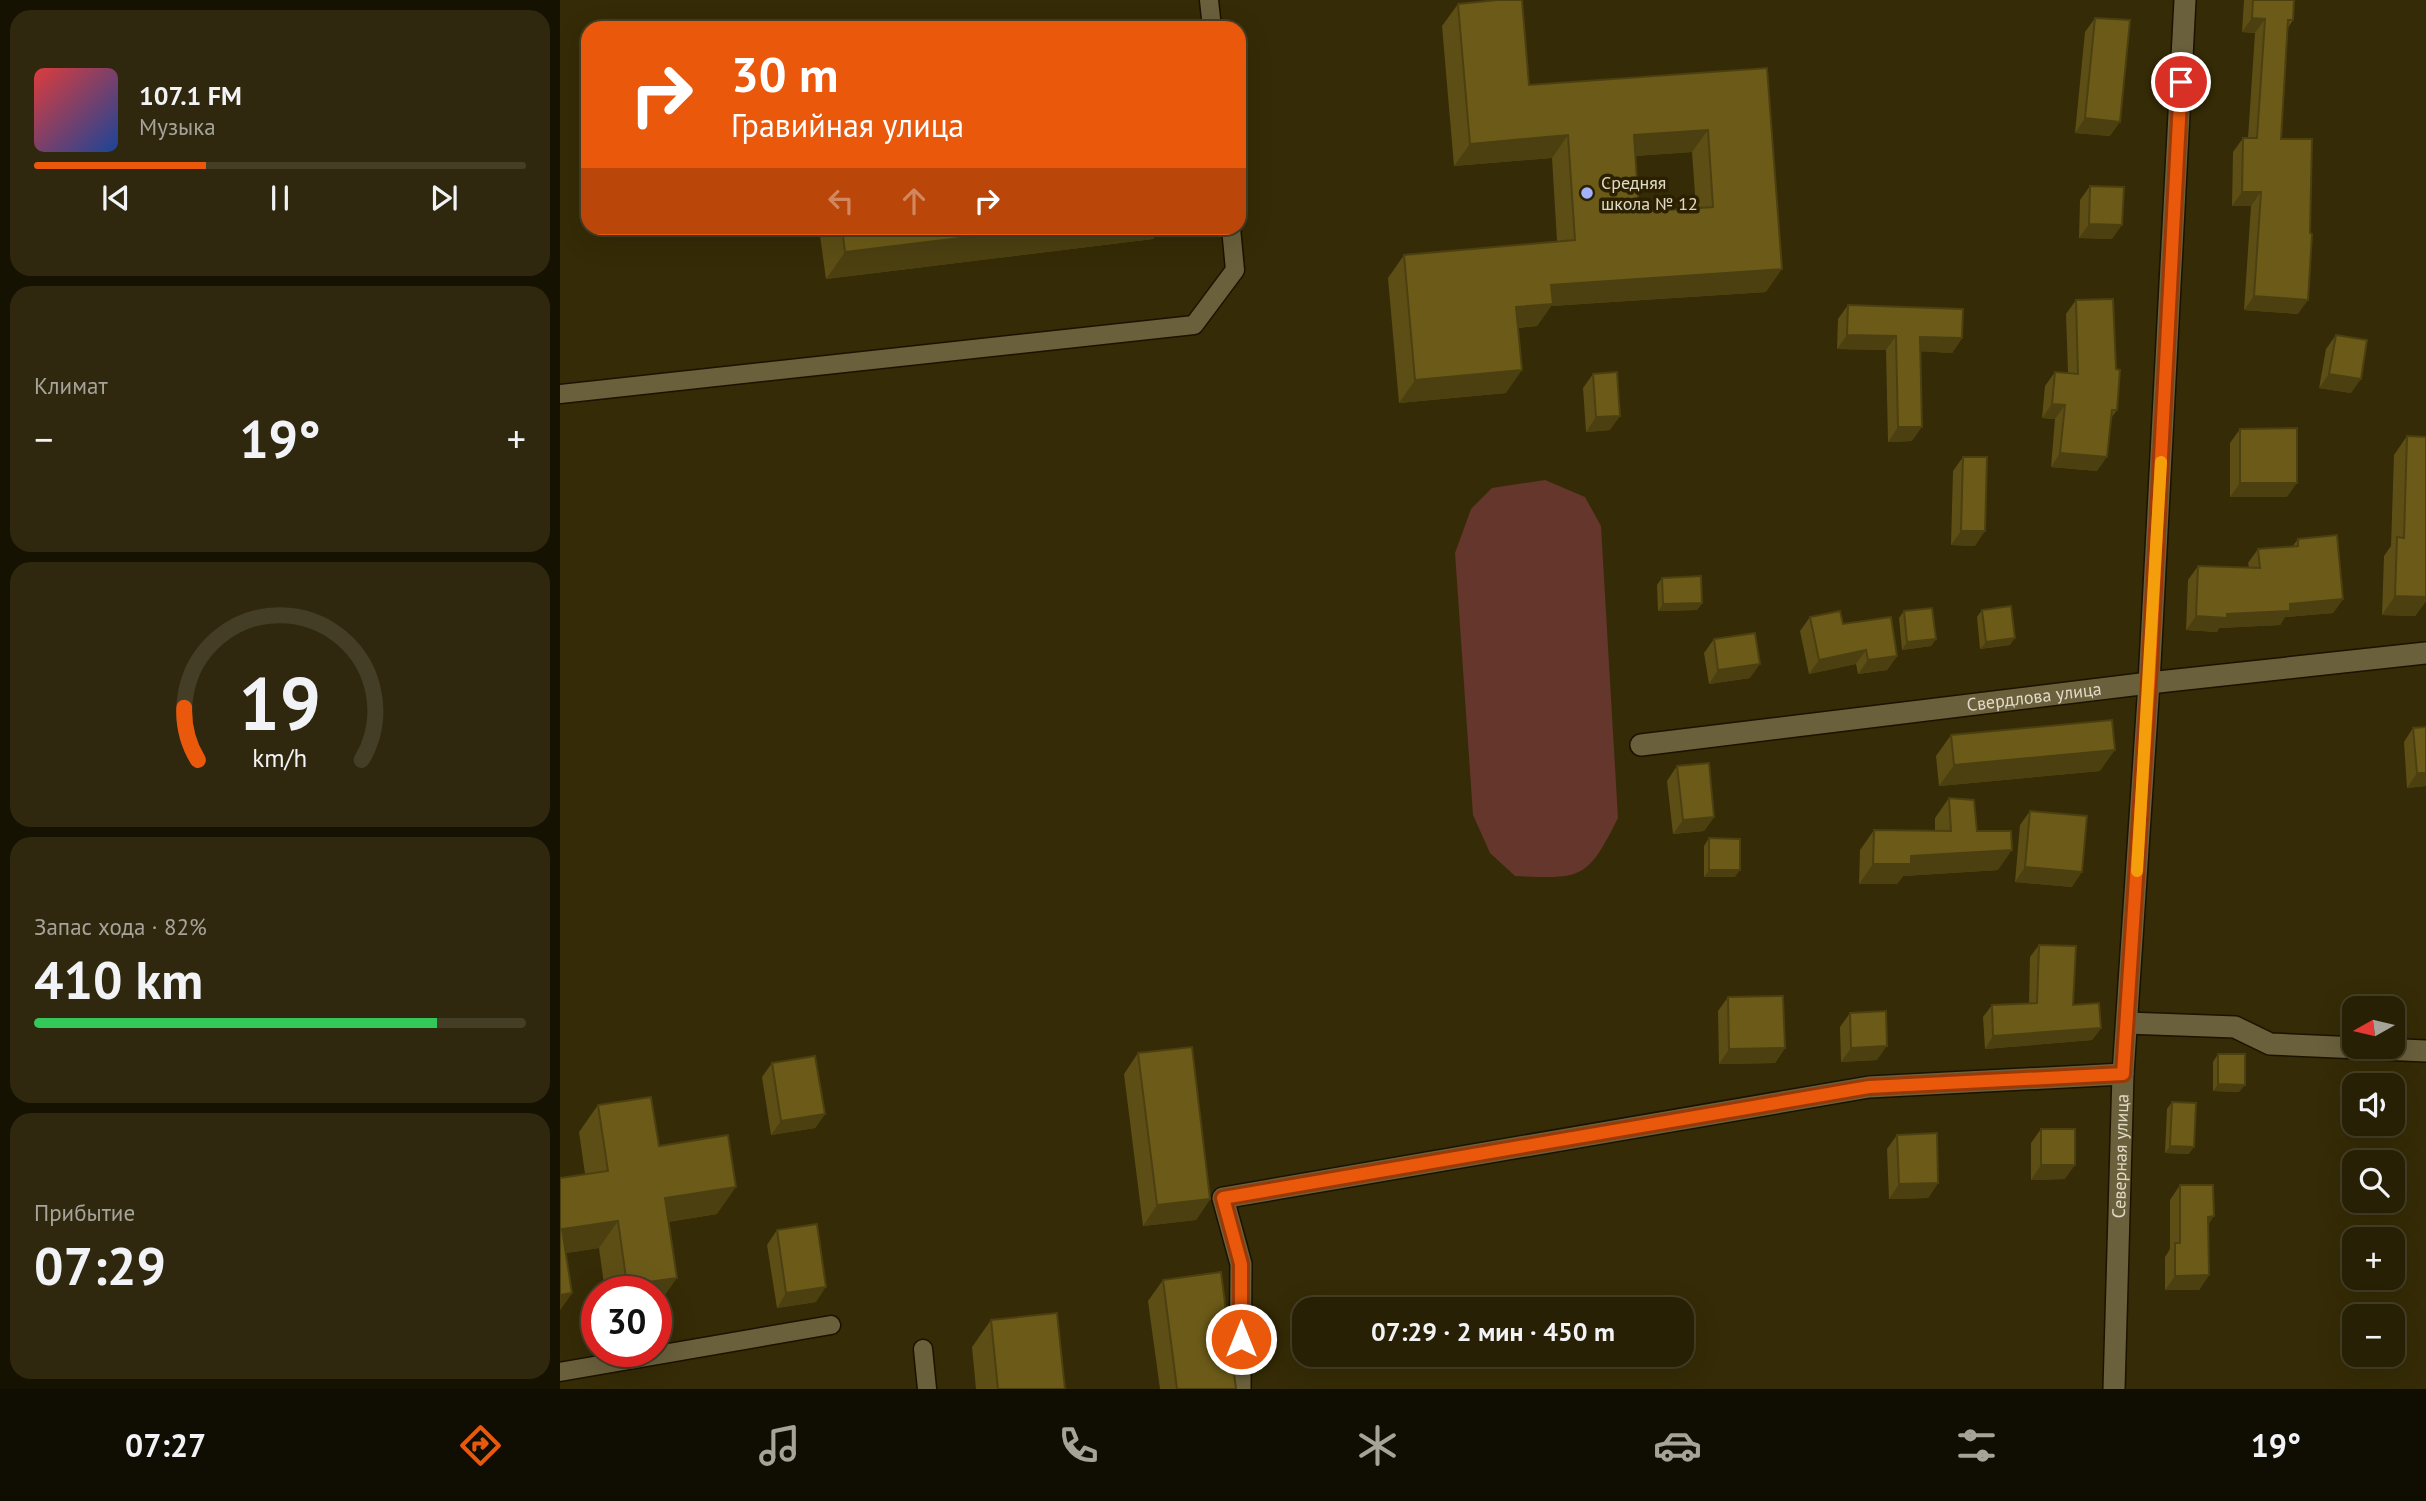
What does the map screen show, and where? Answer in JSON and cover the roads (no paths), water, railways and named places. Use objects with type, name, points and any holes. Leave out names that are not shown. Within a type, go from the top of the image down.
[{"type":"street","name":"Северная улица","points":[[2114,1389],[2123,1074],[2149,682],[2185,0]]},
{"type":"street","name":"Свердлова улица","points":[[1641,745],[2149,682],[2426,653]]},
{"type":"street","points":[[2126,1023],[2235,1027],[2270,1044],[2426,1051]]},
{"type":"street","points":[[1240,1389],[1241,1264],[1223,1198],[1869,1087],[2123,1074]]},
{"type":"lane","points":[[1209,0],[1211,21]]},
{"type":"lane","points":[[560,394],[1194,324],[1235,270],[1232,235]]},
{"type":"lane","points":[[560,1372],[831,1325]]},
{"type":"lane","points":[[923,1349],[927,1389]]},
{"type":"place","name":"Средняя школа № 12","points":[[1587,193]]}]
